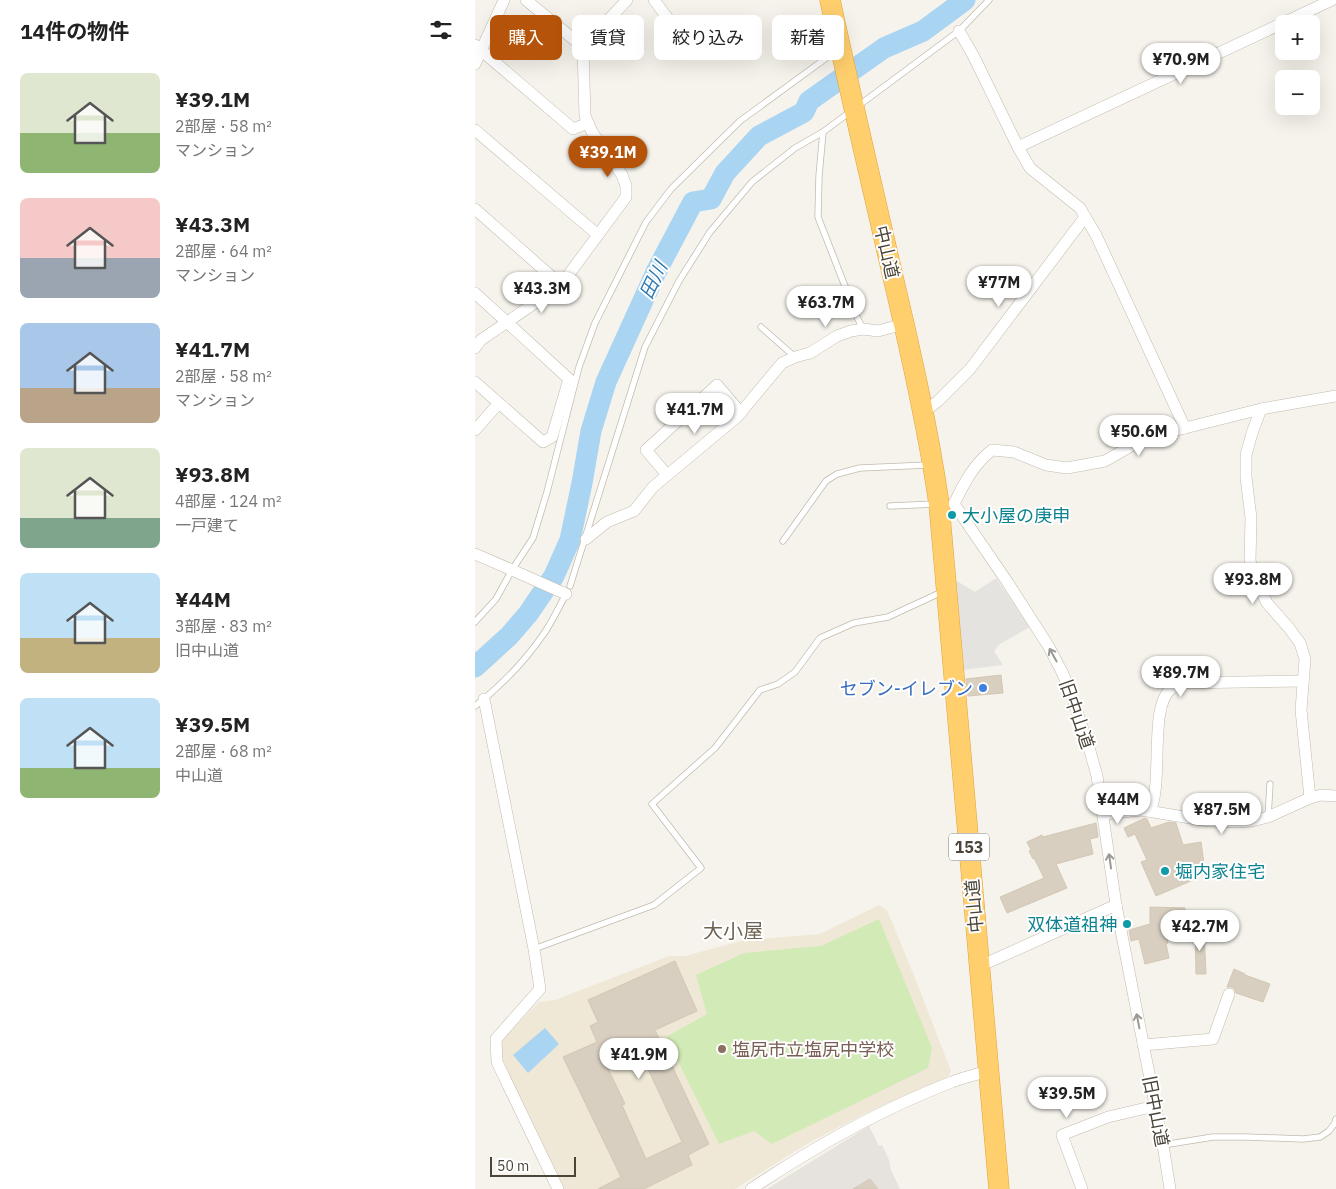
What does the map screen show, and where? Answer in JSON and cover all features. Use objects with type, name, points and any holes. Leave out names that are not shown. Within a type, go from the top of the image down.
[{"type":"highway","name":"中山道","points":[[843,60],[904,324],[933,465],[946,504],[946,590],[999,1189]]},
{"type":"street","points":[[475,64],[478,47],[504,0]]},
{"type":"street","points":[[526,0],[572,37]]},
{"type":"street","points":[[653,0],[665,15]]},
{"type":"street","points":[[1018,147],[1333,0]]},
{"type":"street","points":[[609,15],[620,2]]},
{"type":"street","points":[[959,31],[1030,168],[1080,208],[1096,235],[1185,428]]},
{"type":"street","points":[[478,47],[573,129],[588,124]]},
{"type":"street","points":[[475,348],[481,340],[561,285],[626,197],[626,186],[622,175],[592,132],[585,116],[583,60]]},
{"type":"street","points":[[475,130],[598,235]]},
{"type":"street","points":[[475,209],[561,285]]},
{"type":"street","points":[[923,412],[938,402],[970,370],[1085,217]]},
{"type":"street","points":[[475,294],[569,379],[552,437],[543,442],[475,382]]},
{"type":"street","points":[[586,539],[607,522],[634,511],[653,487],[741,413],[782,363],[810,353],[837,336],[851,331],[863,329],[877,331],[904,324]]},
{"type":"street","points":[[667,475],[646,450],[717,385],[741,413]]},
{"type":"street","points":[[946,504],[961,488],[972,470],[992,450],[1014,452],[1045,465],[1067,468],[1105,461],[1145,438],[1261,409],[1336,396]]},
{"type":"street","points":[[475,430],[499,403]]},
{"type":"street","points":[[1261,409],[1252,432],[1247,454],[1246,477],[1251,518],[1250,561],[1257,583],[1267,603],[1300,643],[1305,659],[1301,710],[1310,798]]},
{"type":"street","name":"旧中山道","points":[[946,504],[1030,617],[1063,672],[1090,751],[1097,776],[1116,905],[1170,1189]]},
{"type":"street","points":[[475,554],[566,591]]},
{"type":"street","points":[[1150,811],[1154,802],[1157,772],[1159,719],[1167,692],[1172,687],[1183,683],[1303,680]]},
{"type":"street","points":[[480,702],[533,948],[540,989],[496,1039],[497,1062],[558,1189]]},
{"type":"street","points":[[1103,814],[1141,810],[1209,822],[1244,821],[1268,817],[1321,795],[1336,796]]},
{"type":"street","points":[[980,966],[1116,905]]},
{"type":"street","points":[[1143,1046],[1213,1039],[1229,994]]},
{"type":"street","points":[[751,1189],[781,1168],[848,1129],[953,1081],[989,1072]]},
{"type":"street","points":[[1082,1189],[1062,1135],[1108,1117],[1155,1106]]},
{"type":"lane","points":[[480,702],[522,662],[546,631],[566,591],[586,539],[645,347],[679,281],[710,232],[752,182],[795,148],[823,132],[854,107],[959,31],[989,0]]},
{"type":"lane","points":[[475,622],[496,599],[533,538],[579,368],[595,323],[645,222],[671,189],[740,121],[824,60]]},
{"type":"lane","points":[[823,132],[818,217],[863,329]]},
{"type":"lane","points":[[761,327],[795,357]]},
{"type":"lane","points":[[783,541],[826,481],[837,474],[861,468],[933,465]]},
{"type":"lane","points":[[890,506],[946,504]]},
{"type":"lane","points":[[533,948],[655,905],[701,868],[652,804],[715,748],[760,690],[779,684],[795,672],[820,638],[854,623],[888,617],[946,590]]},
{"type":"lane","points":[[1268,817],[1270,784]]},
{"type":"lane","points":[[1163,1145],[1213,1137],[1303,1139],[1320,1137],[1329,1131],[1336,1119]]},
{"type":"shaded area","points":[[952,578],[975,592],[996,578],[1030,627],[1000,644],[994,651],[1003,665],[962,670]]},
{"type":"shaded area","name":"塩尻市立塩尻中学校","points":[[879,905],[887,910],[919,988],[951,1071],[948,1077],[870,1111],[810,1142],[735,1189],[564,1189],[509,1078],[502,1057],[501,1041],[539,1002],[555,1000],[669,956],[685,956],[745,940],[820,934]]},
{"type":"shaded area","points":[[869,1126],[879,1146],[882,1145],[900,1189],[767,1189]]},
{"type":"green space","points":[[879,919],[932,1048],[928,1068],[772,1144],[754,1131],[719,1144],[666,1037],[707,1014],[696,975],[744,953],[821,946]]},
{"type":"water","points":[[545,1028],[559,1044],[528,1073],[513,1055]]},
{"type":"building","points":[[1124,424],[1126,439],[1121,443],[1108,445],[1105,427]]},
{"type":"building","points":[[1001,675],[1003,693],[968,696],[966,679]]},
{"type":"building","points":[[1145,818],[1151,828],[1169,822],[1176,823],[1183,845],[1201,842],[1205,871],[1190,873],[1193,880],[1156,896],[1141,862],[1147,860],[1135,834],[1128,837],[1124,828]]},
{"type":"building","points":[[1096,823],[1098,837],[1090,839],[1093,854],[1056,864],[1067,888],[1007,913],[1000,897],[1044,878],[1029,851],[1031,850],[1027,842],[1042,835],[1043,837]]},
{"type":"building","points":[[1150,907],[1185,908],[1185,921],[1166,921],[1171,938],[1167,939],[1168,943],[1166,944],[1169,958],[1145,964],[1139,939],[1131,941],[1129,930],[1150,924]]},
{"type":"building","points":[[1195,930],[1204,930],[1206,974],[1196,974]]},
{"type":"building","points":[[675,961],[697,1011],[655,1030],[709,1144],[688,1155],[692,1165],[644,1189],[598,1189],[621,1177],[563,1057],[597,1042],[590,1026],[598,1022],[588,1000]],"holes":[[[634,1039],[682,1142],[646,1159],[622,1105],[625,1104],[601,1054]]]},
{"type":"building","points":[[1234,969],[1270,984],[1263,1002],[1236,993],[1232,987],[1227,987]]},
{"type":"building","points":[[870,1179],[878,1189],[853,1189]]},
{"type":"waterway","name":"田川","points":[[475,667],[509,636],[528,614],[554,576],[570,540],[591,431],[606,382],[656,272],[693,202],[711,199],[725,173],[759,136],[804,112],[809,101],[884,48],[923,31],[965,0]]},
{"type":"place","name":"大小屋の庚申","points":[[952,515]]},
{"type":"place","name":"セブン-イレブン","points":[[983,688]]},
{"type":"place","name":"堀内家住宅","points":[[1165,871]]},
{"type":"place","name":"双体道祖神","points":[[1127,924]]},
{"type":"place","name":"塩尻市立塩尻中学校","points":[[722,1049]]},
{"type":"district","name":"大小屋","points":[[733,930]]}]
